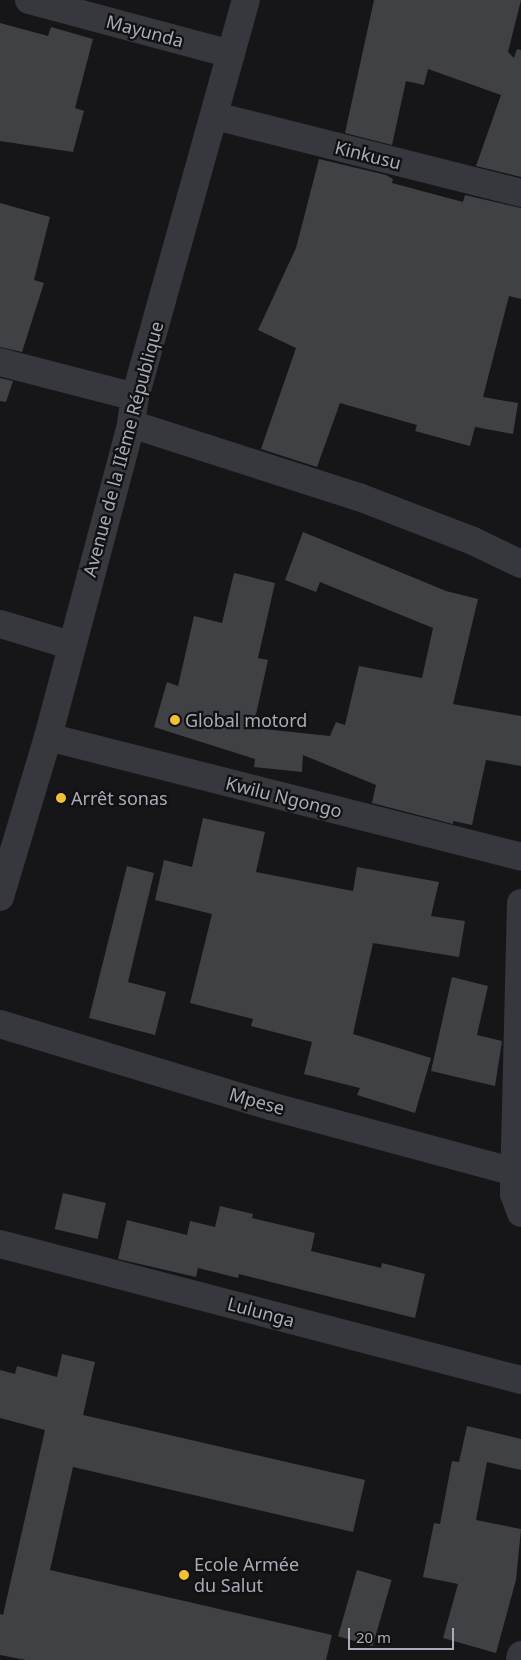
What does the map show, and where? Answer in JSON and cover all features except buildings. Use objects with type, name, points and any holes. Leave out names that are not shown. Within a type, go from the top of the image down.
[{"type":"street","name":"Mayunda","points":[[29,0],[231,54]]},
{"type":"street","name":"Avenue de la IIème République","points":[[0,896],[48,737],[70,645],[131,424],[135,397],[246,0]]},
{"type":"street","name":"Kinkusu","points":[[215,116],[521,193]]},
{"type":"street","points":[[0,362],[135,397]]},
{"type":"street","points":[[131,424],[359,497],[473,541],[521,564]]},
{"type":"street","points":[[0,624],[70,645]]},
{"type":"street","name":"Kwilu Ngongo","points":[[48,737],[521,857]]},
{"type":"street","points":[[521,903],[514,1194],[521,1212]]},
{"type":"street","name":"Mpese","points":[[0,1024],[261,1103],[515,1172]]},
{"type":"street","name":"Lulunga","points":[[0,1244],[521,1380]]},
{"type":"street","points":[[520,1660],[521,1655]]},
{"type":"place","name":"Global motord","points":[[175,720]]},
{"type":"place","name":"Arrêt sonas","points":[[61,798]]},
{"type":"place","name":"Ecole Armée du Salut","points":[[184,1575]]}]
